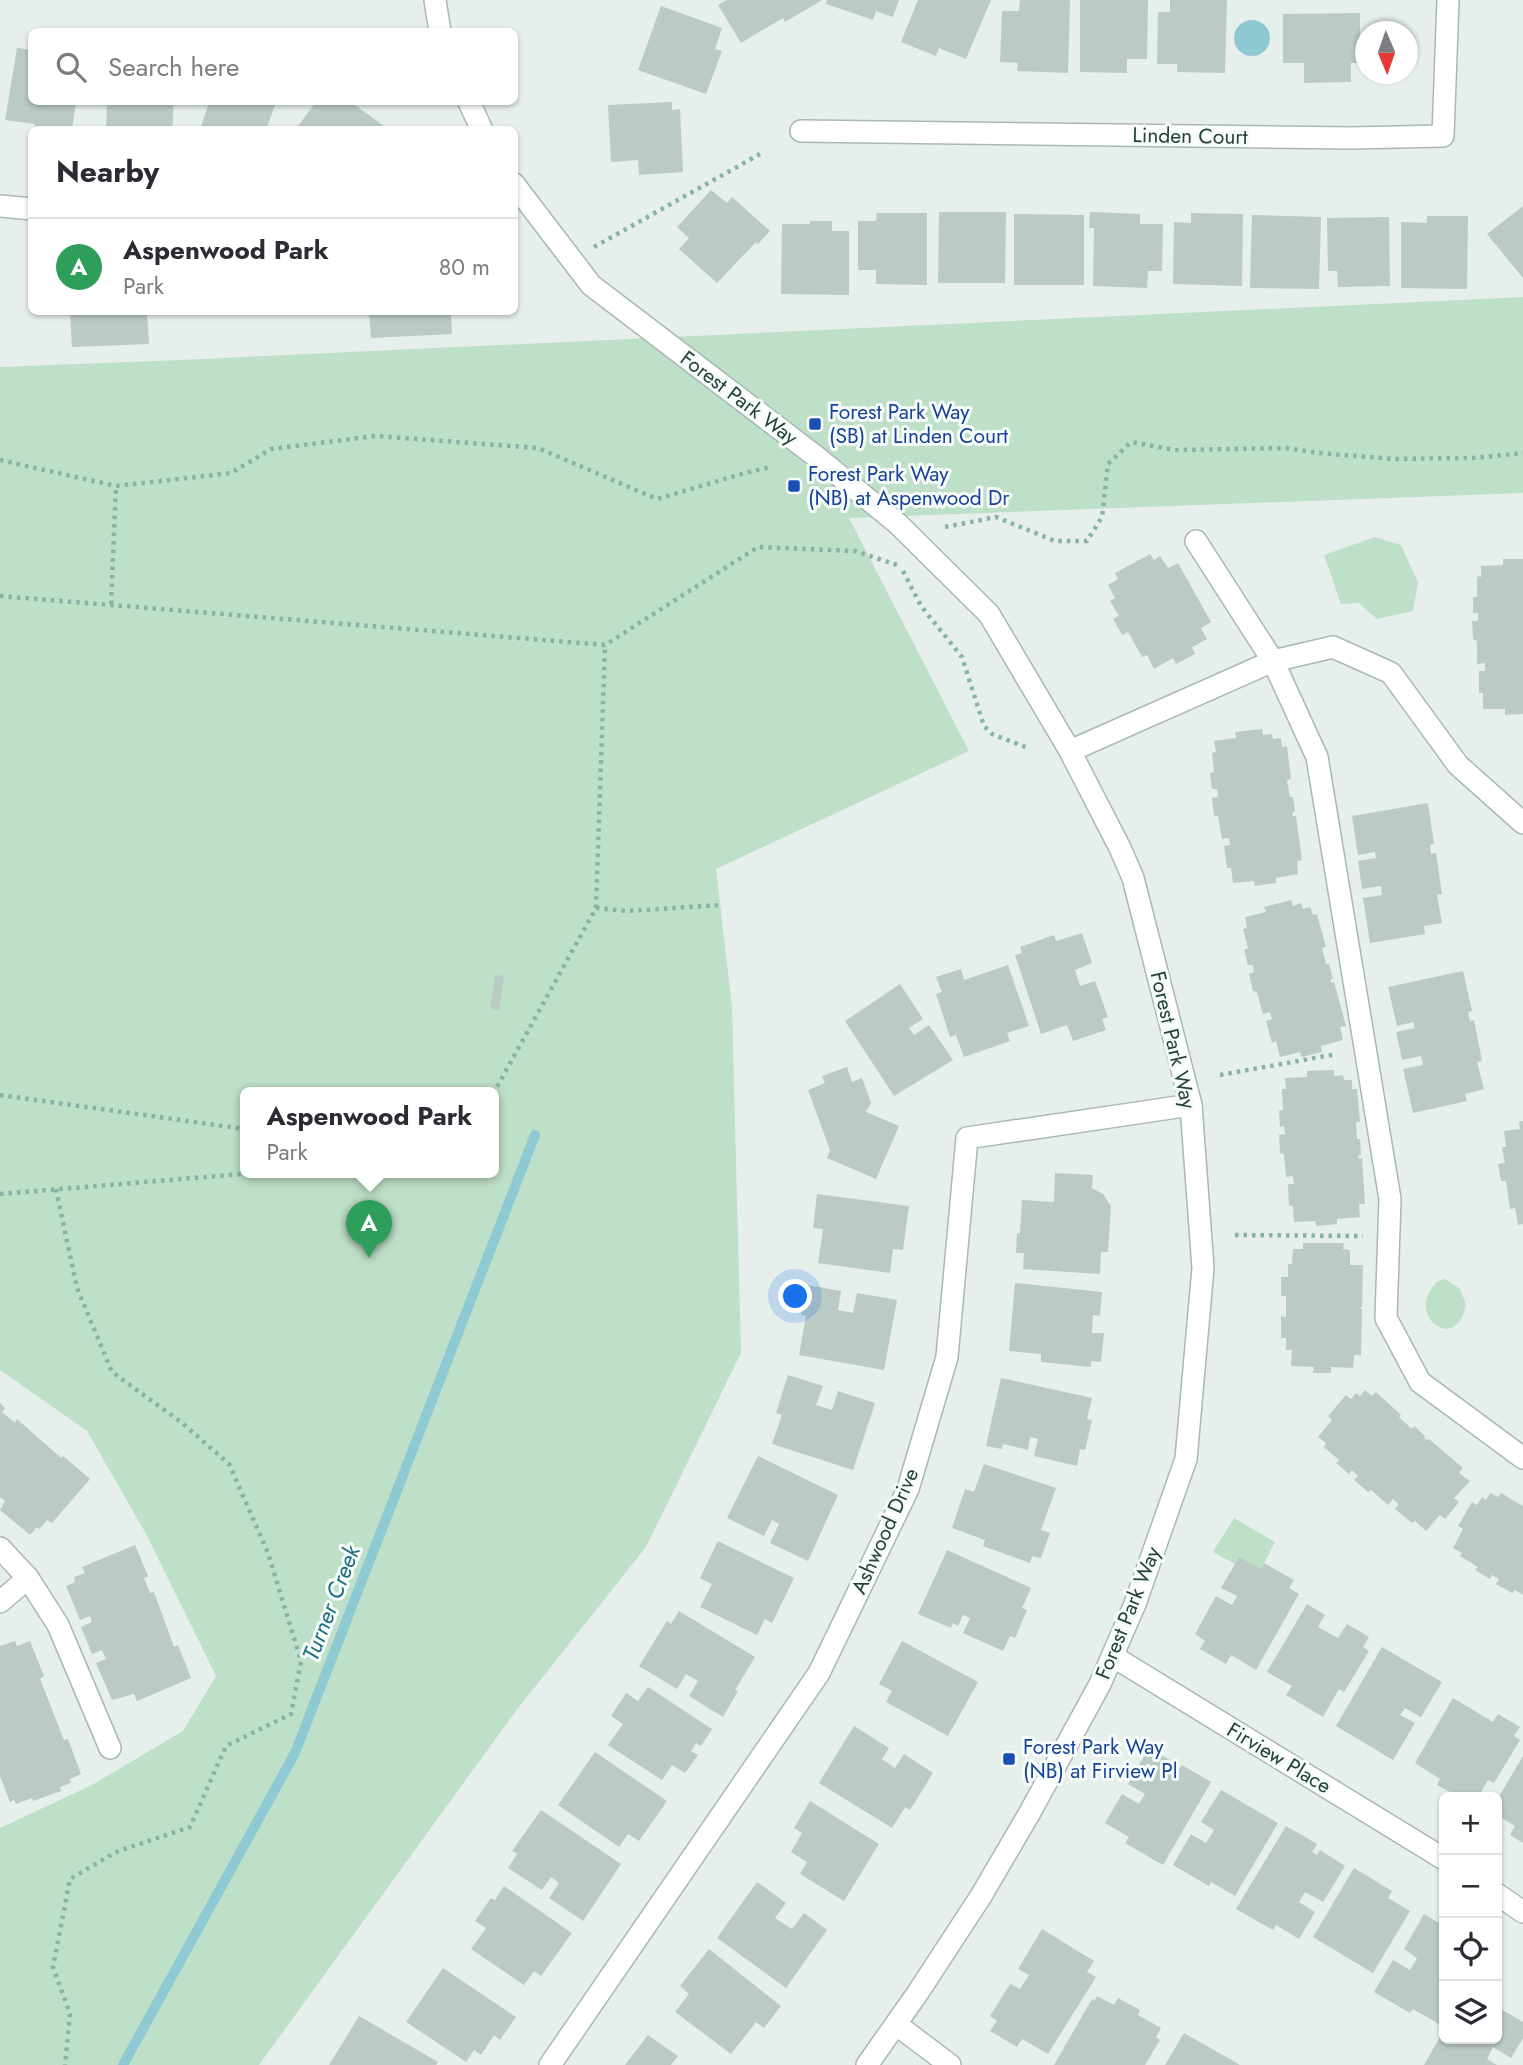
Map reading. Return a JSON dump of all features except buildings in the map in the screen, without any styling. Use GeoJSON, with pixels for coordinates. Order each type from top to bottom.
{"type":"FeatureCollection","features":[{"type":"Feature","properties":{"kind":"street"},"geometry":{"type":"LineString","coordinates":[[435,0],[439,28]]}},
{"type":"Feature","properties":{"kind":"street","name":"Linden Court"},"geometry":{"type":"LineString","coordinates":[[801,131],[1323,138],[1443,136],[1448,0]]}},
{"type":"Feature","properties":{"kind":"street"},"geometry":{"type":"LineString","coordinates":[[470,105],[480,126]]}},
{"type":"Feature","properties":{"kind":"street","name":"Forest Park Way"},"geometry":{"type":"LineString","coordinates":[[518,189],[591,285],[818,458],[898,524],[989,614],[1070,751],[1133,878],[1191,1105],[1203,1268],[1186,1459],[1114,1657],[1073,1736],[974,1907],[897,2025],[867,2065]]}},
{"type":"Feature","properties":{"kind":"street"},"geometry":{"type":"LineString","coordinates":[[0,206],[28,209]]}},
{"type":"Feature","properties":{"kind":"street"},"geometry":{"type":"LineString","coordinates":[[1196,541],[1273,661],[1317,757],[1390,1199],[1386,1318],[1420,1382],[1523,1458]]}},
{"type":"Feature","properties":{"kind":"street"},"geometry":{"type":"LineString","coordinates":[[1070,751],[1273,661],[1334,647],[1391,673],[1458,765],[1523,823]]}},
{"type":"Feature","properties":{"kind":"street","name":"Ashwood Drive"},"geometry":{"type":"LineString","coordinates":[[550,2065],[819,1673],[908,1489],[947,1357],[967,1138],[1191,1105]]}},
{"type":"Feature","properties":{"kind":"street"},"geometry":{"type":"LineString","coordinates":[[0,1548],[28,1578],[61,1631],[110,1748]]}},
{"type":"Feature","properties":{"kind":"street"},"geometry":{"type":"LineString","coordinates":[[0,1602],[28,1578]]}},
{"type":"Feature","properties":{"kind":"street","name":"Firview Place"},"geometry":{"type":"LineString","coordinates":[[1114,1657],[1439,1856]]}},
{"type":"Feature","properties":{"kind":"street"},"geometry":{"type":"LineString","coordinates":[[1502,1897],[1523,1912]]}},
{"type":"Feature","properties":{"kind":"street"},"geometry":{"type":"LineString","coordinates":[[897,2025],[950,2065]]}},
{"type":"Feature","properties":{"kind":"path"},"geometry":{"type":"LineString","coordinates":[[572,260],[760,154]]}},
{"type":"Feature","properties":{"kind":"path"},"geometry":{"type":"LineString","coordinates":[[0,460],[116,486],[231,474],[271,449],[375,436],[538,448],[657,499],[771,467]]}},
{"type":"Feature","properties":{"kind":"path"},"geometry":{"type":"LineString","coordinates":[[945,527],[996,517],[1055,541],[1087,541],[1102,517],[1108,464],[1131,442],[1175,450],[1286,448],[1394,458],[1473,458],[1523,453]]}},
{"type":"Feature","properties":{"kind":"path"},"geometry":{"type":"LineString","coordinates":[[111,604],[116,486]]}},
{"type":"Feature","properties":{"kind":"path"},"geometry":{"type":"LineString","coordinates":[[0,596],[605,645],[758,547],[855,551],[900,566],[921,606],[962,657],[985,726],[992,734],[1028,748]]}},
{"type":"Feature","properties":{"kind":"path"},"geometry":{"type":"LineString","coordinates":[[497,1087],[596,908],[605,645]]}},
{"type":"Feature","properties":{"kind":"path"},"geometry":{"type":"LineString","coordinates":[[596,908],[626,911],[720,905]]}},
{"type":"Feature","properties":{"kind":"path"},"geometry":{"type":"LineString","coordinates":[[1220,1075],[1365,1049]]}},
{"type":"Feature","properties":{"kind":"path"},"geometry":{"type":"LineString","coordinates":[[0,1094],[240,1128]]}},
{"type":"Feature","properties":{"kind":"path"},"geometry":{"type":"LineString","coordinates":[[0,1194],[240,1174]]}},
{"type":"Feature","properties":{"kind":"path"},"geometry":{"type":"LineString","coordinates":[[55,1189],[77,1288],[112,1372],[181,1422],[229,1464],[268,1553],[302,1661],[291,1714],[226,1746],[190,1827],[116,1852],[70,1879],[53,1967],[70,2014],[65,2065]]}},
{"type":"Feature","properties":{"kind":"path"},"geometry":{"type":"LineString","coordinates":[[1235,1235],[1389,1236]]}},
{"type":"Feature","properties":{"kind":"green space"},"geometry":{"type":"Polygon","coordinates":[[[1523,297],[1523,493],[849,518],[969,751],[716,869],[732,1007],[741,1353],[646,1547],[515,1712],[259,2065],[0,2065],[0,1828],[92,1785],[183,1731],[216,1676],[145,1532],[87,1431],[0,1370],[0,367],[1523,297]]]}},
{"type":"Feature","properties":{"kind":"green space"},"geometry":{"type":"Polygon","coordinates":[[[1375,537],[1401,545],[1418,582],[1413,611],[1377,619],[1359,603],[1341,604],[1324,555],[1375,537]]]}},
{"type":"Feature","properties":{"kind":"green space"},"geometry":{"type":"Polygon","coordinates":[[[1445,1279],[1459,1288],[1466,1304],[1461,1319],[1454,1327],[1445,1329],[1430,1319],[1426,1310],[1426,1299],[1437,1282],[1445,1279]]]}},
{"type":"Feature","properties":{"kind":"green space"},"geometry":{"type":"Polygon","coordinates":[[[1234,1518],[1275,1542],[1261,1569],[1235,1564],[1213,1552],[1234,1518]]]}},
{"type":"Feature","properties":{"kind":"water"},"geometry":{"type":"Polygon","coordinates":[[[1252,20],[1265,25],[1270,38],[1265,51],[1252,56],[1239,51],[1234,38],[1239,25],[1252,20]]]}},
{"type":"Feature","properties":{"kind":"waterway","name":"Turner Creek"},"geometry":{"type":"LineString","coordinates":[[123,2065],[295,1753],[535,1135]]}},
{"type":"Feature","properties":{"kind":"place","name":"Forest Park Way (SB) at Linden Court"},"geometry":{"type":"Point","coordinates":[815,424]}},
{"type":"Feature","properties":{"kind":"place","name":"Forest Park Way (NB) at Aspenwood Dr"},"geometry":{"type":"Point","coordinates":[794,486]}},
{"type":"Feature","properties":{"kind":"place","name":"Aspenwood Park"},"geometry":{"type":"Point","coordinates":[369,1258]}},
{"type":"Feature","properties":{"kind":"place","name":"Forest Park Way (NB) at Firview Pl"},"geometry":{"type":"Point","coordinates":[1009,1759]}}]}
